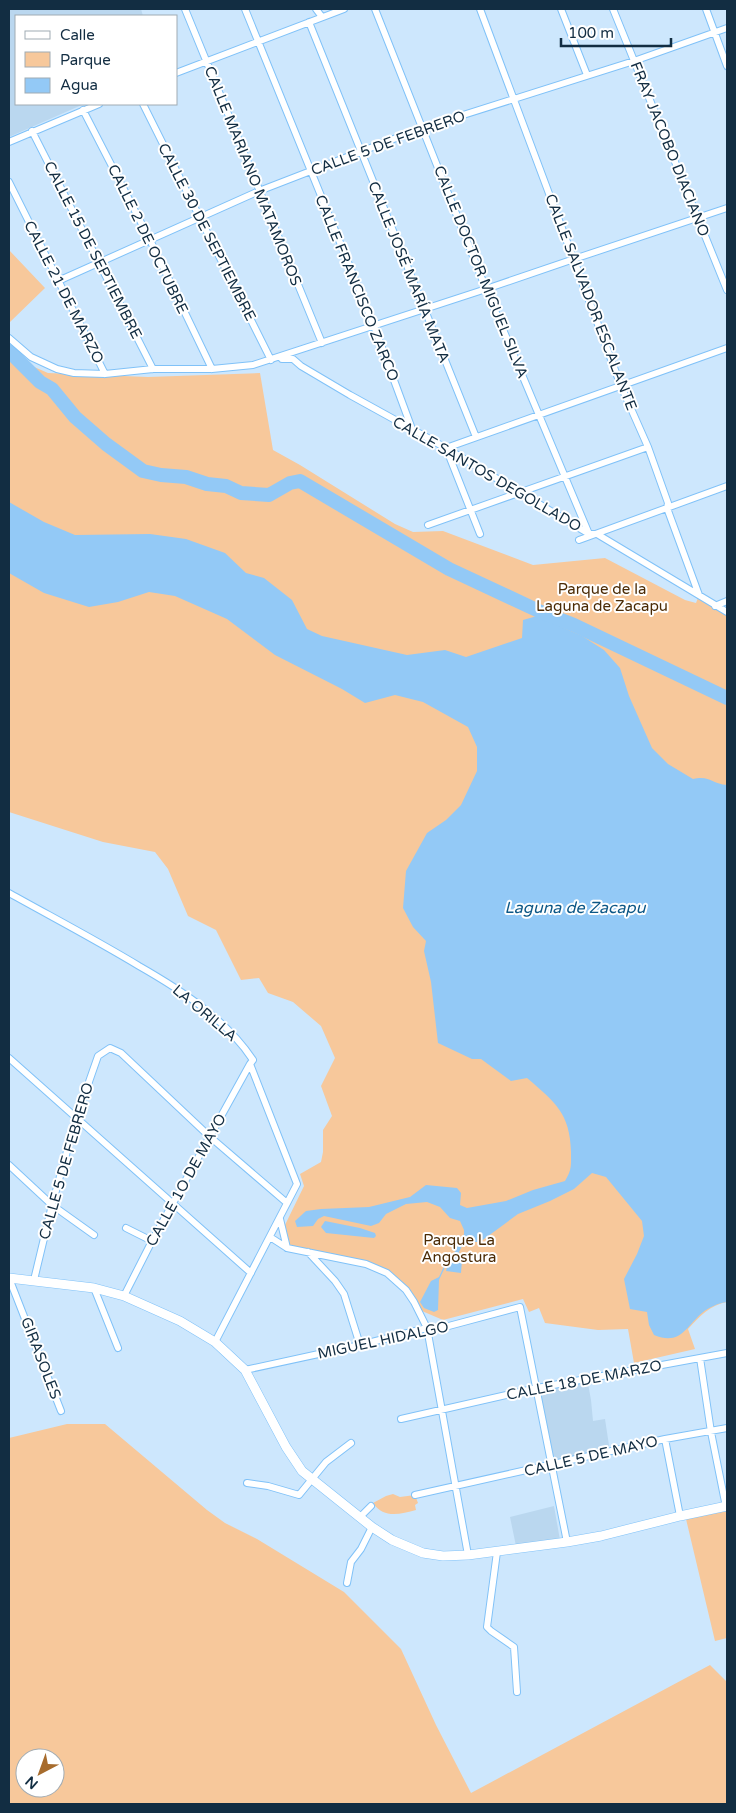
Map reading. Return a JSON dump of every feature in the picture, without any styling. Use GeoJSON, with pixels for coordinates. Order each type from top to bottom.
{"type":"FeatureCollection","features":[{"type":"Feature","properties":{"kind":"main road"},"geometry":{"type":"LineString","coordinates":[[9,1278],[94,1288],[124,1296],[180,1321],[215,1342],[245,1370],[286,1447],[302,1471],[372,1528],[392,1540],[423,1553],[443,1556],[468,1555],[567,1542],[727,1507]]}},
{"type":"Feature","properties":{"kind":"street","name":"CALLE MARIANO MATAMOROS"},"geometry":{"type":"LineString","coordinates":[[185,9],[322,343]]}},
{"type":"Feature","properties":{"kind":"street","name":"CALLE FRANCISCO ZARCO"},"geometry":{"type":"LineString","coordinates":[[245,9],[374,326],[412,429]]}},
{"type":"Feature","properties":{"kind":"street"},"geometry":{"type":"LineString","coordinates":[[316,9],[322,17]]}},
{"type":"Feature","properties":{"kind":"street"},"geometry":{"type":"LineString","coordinates":[[178,72],[344,9]]}},
{"type":"Feature","properties":{"kind":"street","name":"CALLE DOCTOR MIGUEL SILVA"},"geometry":{"type":"LineString","coordinates":[[375,9],[486,289],[589,534]]}},
{"type":"Feature","properties":{"kind":"street","name":"CALLE SALVADOR ESCALANTE"},"geometry":{"type":"LineString","coordinates":[[480,9],[621,386],[648,447],[668,502],[667,508],[699,594]]}},
{"type":"Feature","properties":{"kind":"street"},"geometry":{"type":"LineString","coordinates":[[561,9],[587,75]]}},
{"type":"Feature","properties":{"kind":"street","name":"FRAY JACOBO DIACIANO"},"geometry":{"type":"LineString","coordinates":[[613,9],[727,290]]}},
{"type":"Feature","properties":{"kind":"street"},"geometry":{"type":"LineString","coordinates":[[706,9],[727,66]]}},
{"type":"Feature","properties":{"kind":"street","name":"CALLE JOSÉ MARÍA MATA"},"geometry":{"type":"LineString","coordinates":[[309,22],[476,438]]}},
{"type":"Feature","properties":{"kind":"street","name":"CALLE 5 DE FEBRERO"},"geometry":{"type":"LineString","coordinates":[[58,281],[259,191],[422,128],[634,61],[727,28]]}},
{"type":"Feature","properties":{"kind":"street"},"geometry":{"type":"LineString","coordinates":[[9,142],[96,105]]}},
{"type":"Feature","properties":{"kind":"street","name":"CALLE 30 DE SEPTIEMBRE"},"geometry":{"type":"LineString","coordinates":[[143,105],[271,360]]}},
{"type":"Feature","properties":{"kind":"street","name":"CALLE 2 DE OCTUBRE"},"geometry":{"type":"LineString","coordinates":[[83,110],[150,240],[212,369]]}},
{"type":"Feature","properties":{"kind":"street","name":"CALLE 15 DE SEPTIEMBRE"},"geometry":{"type":"LineString","coordinates":[[32,132],[153,369]]}},
{"type":"Feature","properties":{"kind":"street","name":"CALLE 21 DE MARZO"},"geometry":{"type":"LineString","coordinates":[[9,182],[105,374]]}},
{"type":"Feature","properties":{"kind":"street"},"geometry":{"type":"LineString","coordinates":[[9,338],[31,357],[57,370],[74,373],[105,374],[153,369],[212,369],[253,365],[727,208]]}},
{"type":"Feature","properties":{"kind":"street"},"geometry":{"type":"LineString","coordinates":[[480,534],[446,448],[727,348]]}},
{"type":"Feature","properties":{"kind":"street"},"geometry":{"type":"LineString","coordinates":[[271,360],[293,358],[299,351]]}},
{"type":"Feature","properties":{"kind":"street","name":"CALLE SANTOS DEGOLLADO"},"geometry":{"type":"LineString","coordinates":[[293,358],[301,366],[350,396],[446,448],[589,534],[597,534],[727,612]]}},
{"type":"Feature","properties":{"kind":"street"},"geometry":{"type":"LineString","coordinates":[[428,525],[648,447]]}},
{"type":"Feature","properties":{"kind":"street"},"geometry":{"type":"LineString","coordinates":[[579,540],[727,486]]}},
{"type":"Feature","properties":{"kind":"street"},"geometry":{"type":"LineString","coordinates":[[715,606],[727,601]]}},
{"type":"Feature","properties":{"kind":"street","name":"LA ORILLA"},"geometry":{"type":"LineString","coordinates":[[9,893],[115,951],[190,997],[243,1045],[253,1060],[250,1064],[296,1184],[287,1204]]}},
{"type":"Feature","properties":{"kind":"street","name":"CALLE 5 DE FEBRERO"},"geometry":{"type":"LineString","coordinates":[[34,1280],[52,1205],[76,1119],[98,1056],[110,1048],[120,1053],[209,1136]]}},
{"type":"Feature","properties":{"kind":"street"},"geometry":{"type":"LineString","coordinates":[[9,1058],[251,1273]]}},
{"type":"Feature","properties":{"kind":"street","name":"CALLE 1O DE MAYO"},"geometry":{"type":"LineString","coordinates":[[124,1296],[209,1136],[250,1064]]}},
{"type":"Feature","properties":{"kind":"street"},"geometry":{"type":"LineString","coordinates":[[209,1136],[287,1204],[215,1342]]}},
{"type":"Feature","properties":{"kind":"street"},"geometry":{"type":"LineString","coordinates":[[9,1165],[52,1205],[94,1235]]}},
{"type":"Feature","properties":{"kind":"street"},"geometry":{"type":"LineString","coordinates":[[280,1219],[288,1248]]}},
{"type":"Feature","properties":{"kind":"street"},"geometry":{"type":"LineString","coordinates":[[126,1228],[152,1241]]}},
{"type":"Feature","properties":{"kind":"street"},"geometry":{"type":"LineString","coordinates":[[270,1237],[288,1248],[366,1264],[387,1273],[410,1296],[420,1311],[427,1328],[468,1555]]}},
{"type":"Feature","properties":{"kind":"street"},"geometry":{"type":"LineString","coordinates":[[306,1251],[335,1281],[344,1294],[360,1345]]}},
{"type":"Feature","properties":{"kind":"street","name":"GIRASOLES"},"geometry":{"type":"LineString","coordinates":[[9,1278],[61,1411]]}},
{"type":"Feature","properties":{"kind":"street"},"geometry":{"type":"LineString","coordinates":[[94,1288],[118,1348]]}},
{"type":"Feature","properties":{"kind":"street","name":"MIGUEL HIDALGO"},"geometry":{"type":"LineString","coordinates":[[245,1370],[427,1328],[445,1327],[520,1307],[537,1388]]}},
{"type":"Feature","properties":{"kind":"street","name":"CALLE 18 DE MARZO"},"geometry":{"type":"LineString","coordinates":[[401,1419],[441,1408],[537,1388],[727,1354]]}},
{"type":"Feature","properties":{"kind":"street"},"geometry":{"type":"LineString","coordinates":[[700,1358],[711,1432],[727,1507]]}},
{"type":"Feature","properties":{"kind":"street"},"geometry":{"type":"LineString","coordinates":[[537,1388],[567,1542]]}},
{"type":"Feature","properties":{"kind":"street","name":"CALLE 5 DE MAYO"},"geometry":{"type":"LineString","coordinates":[[415,1495],[664,1439],[727,1428]]}},
{"type":"Feature","properties":{"kind":"street"},"geometry":{"type":"LineString","coordinates":[[664,1439],[680,1516]]}},
{"type":"Feature","properties":{"kind":"street"},"geometry":{"type":"LineString","coordinates":[[247,1483],[268,1486],[299,1495],[326,1462],[351,1443]]}},
{"type":"Feature","properties":{"kind":"street"},"geometry":{"type":"LineString","coordinates":[[360,1517],[371,1506]]}},
{"type":"Feature","properties":{"kind":"street"},"geometry":{"type":"LineString","coordinates":[[347,1583],[351,1562],[361,1549],[372,1528]]}},
{"type":"Feature","properties":{"kind":"street"},"geometry":{"type":"LineString","coordinates":[[497,1552],[487,1627],[514,1646],[517,1692]]}},
{"type":"Feature","properties":{"kind":"shaded area"},"geometry":{"type":"Polygon","coordinates":[[[9,9],[141,9],[143,15],[15,15],[15,105],[82,105],[9,137],[9,9]]]}},
{"type":"Feature","properties":{"kind":"shaded area"},"geometry":{"type":"Polygon","coordinates":[[[587,1378],[593,1421],[605,1419],[610,1452],[551,1465],[537,1388],[587,1378]]]}},
{"type":"Feature","properties":{"kind":"shaded area"},"geometry":{"type":"Polygon","coordinates":[[[554,1506],[560,1540],[516,1546],[510,1517],[554,1506]]]}},
{"type":"Feature","properties":{"kind":"green space"},"geometry":{"type":"Polygon","coordinates":[[[9,250],[45,288],[9,323],[9,250]]]}},
{"type":"Feature","properties":{"kind":"green space"},"geometry":{"type":"Polygon","coordinates":[[[9,356],[48,373],[148,377],[260,373],[273,450],[395,524],[413,532],[443,531],[533,565],[605,558],[685,600],[696,603],[699,595],[727,612],[727,1302],[710,1308],[688,1329],[695,1349],[634,1363],[628,1329],[598,1330],[545,1323],[539,1308],[529,1312],[523,1299],[443,1320],[422,1311],[387,1272],[290,1248],[285,1225],[304,1186],[300,1174],[321,1162],[323,1130],[332,1116],[321,1086],[335,1058],[321,1026],[293,1002],[268,993],[259,978],[241,980],[216,930],[188,916],[168,869],[155,852],[103,842],[9,812],[9,356]]]}},
{"type":"Feature","properties":{"kind":"green space"},"geometry":{"type":"Polygon","coordinates":[[[67,1424],[105,1424],[225,1523],[257,1539],[344,1592],[401,1649],[436,1725],[471,1793],[710,1665],[727,1682],[727,1804],[9,1804],[9,1438],[67,1424]]]}},
{"type":"Feature","properties":{"kind":"green space"},"geometry":{"type":"Polygon","coordinates":[[[393,1494],[400,1497],[415,1495],[418,1503],[415,1505],[416,1510],[393,1514],[382,1511],[373,1503],[393,1494]]]}},
{"type":"Feature","properties":{"kind":"green space"},"geometry":{"type":"Polygon","coordinates":[[[727,1511],[727,1638],[715,1641],[686,1519],[727,1511]]]}},
{"type":"Feature","properties":{"kind":"water","name":"Laguna de Zacapu"},"geometry":{"type":"Polygon","coordinates":[[[9,502],[44,522],[75,535],[150,534],[186,539],[225,553],[246,573],[264,578],[292,600],[307,629],[322,636],[407,655],[445,650],[466,657],[522,638],[523,620],[537,616],[582,636],[604,650],[620,668],[629,696],[652,748],[668,764],[693,779],[703,778],[727,785],[727,1302],[705,1311],[676,1337],[663,1338],[654,1335],[649,1325],[647,1312],[630,1309],[624,1279],[644,1236],[642,1221],[606,1177],[592,1173],[574,1189],[518,1214],[480,1242],[464,1242],[459,1252],[462,1260],[461,1273],[446,1271],[448,1263],[446,1265],[439,1280],[438,1310],[434,1312],[424,1308],[420,1302],[431,1281],[439,1277],[445,1264],[452,1257],[464,1234],[460,1221],[450,1218],[440,1207],[427,1202],[406,1204],[386,1214],[379,1223],[371,1226],[324,1216],[318,1219],[313,1226],[297,1227],[295,1221],[306,1211],[369,1207],[410,1197],[426,1185],[457,1188],[461,1193],[460,1205],[467,1208],[506,1201],[533,1190],[565,1181],[569,1173],[571,1152],[568,1127],[559,1109],[546,1094],[527,1078],[511,1081],[481,1059],[472,1059],[438,1043],[431,982],[424,951],[426,941],[413,927],[403,908],[406,871],[427,833],[446,820],[461,805],[477,771],[477,747],[468,727],[423,702],[395,695],[365,703],[342,689],[275,655],[227,619],[175,596],[149,592],[118,602],[89,607],[44,593],[9,573],[9,502]]]}},
{"type":"Feature","properties":{"kind":"water"},"geometry":{"type":"Polygon","coordinates":[[[325,1221],[360,1228],[375,1233],[376,1236],[374,1238],[326,1233],[321,1227],[325,1221]]]}},
{"type":"Feature","properties":{"kind":"waterway"},"geometry":{"type":"LineString","coordinates":[[9,351],[40,382],[52,389],[75,417],[106,444],[143,471],[186,477],[207,484],[226,486],[241,493],[269,495],[290,483],[300,481],[449,569],[541,612],[574,625],[727,698]]}},
{"type":"Feature","properties":{"kind":"park label","name":"Parque de la Laguna de Zacapu"},"geometry":{"type":"Point","coordinates":[602,598]}},
{"type":"Feature","properties":{"kind":"park label","name":"Parque La Angostura"},"geometry":{"type":"Point","coordinates":[459,1248]}}]}
